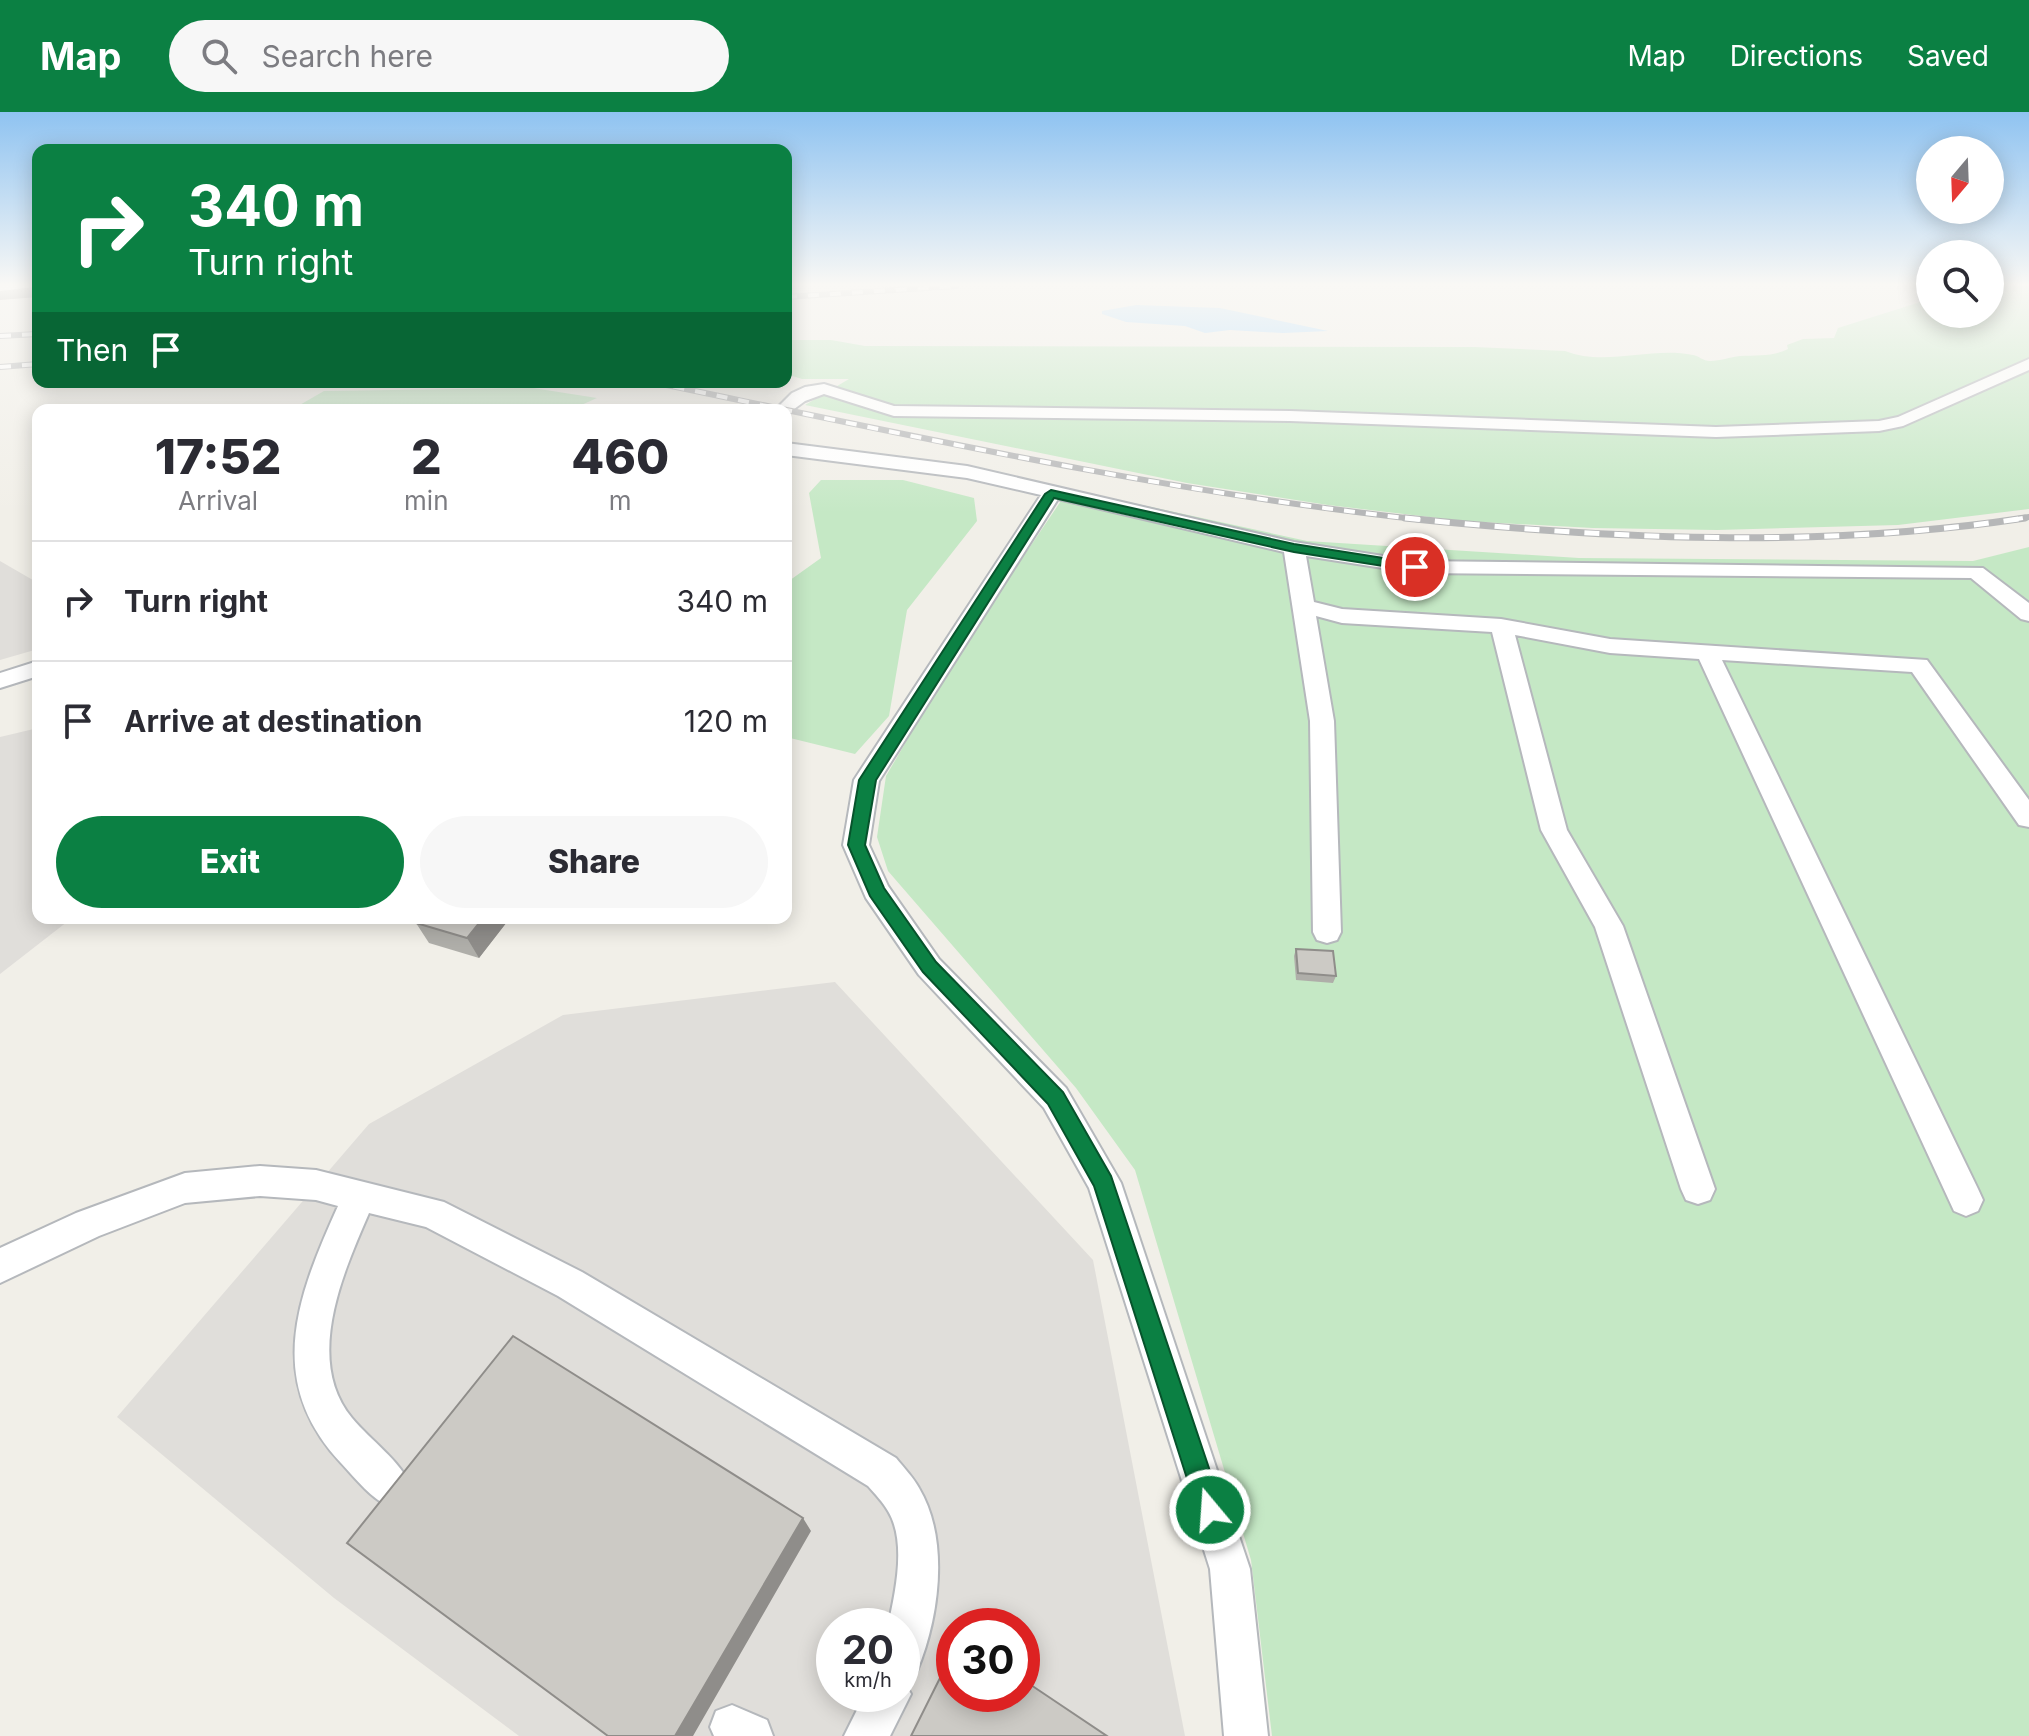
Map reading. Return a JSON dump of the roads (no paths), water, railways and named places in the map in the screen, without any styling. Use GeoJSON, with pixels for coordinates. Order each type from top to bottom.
{"type":"FeatureCollection","features":[{"type":"Feature","properties":{"kind":"street"},"geometry":{"type":"LineString","coordinates":[[791,404],[806,391],[829,387],[863,403],[894,411],[1290,416],[1716,432],[1864,426],[1903,421],[2029,364]]}},
{"type":"Feature","properties":{"kind":"street"},"geometry":{"type":"LineString","coordinates":[[792,450],[967,472],[1051,494],[1294,548],[1415,567],[1976,572],[2029,614]]}},
{"type":"Feature","properties":{"kind":"street"},"geometry":{"type":"LineString","coordinates":[[1051,494],[867,780],[856,845],[876,891],[929,967],[1055,1098],[1104,1183],[1230,1569],[1246,1736]]}},
{"type":"Feature","properties":{"kind":"street"},"geometry":{"type":"LineString","coordinates":[[1294,548],[1322,721],[1327,932]]}},
{"type":"Feature","properties":{"kind":"street"},"geometry":{"type":"LineString","coordinates":[[1303,606],[1342,616],[1501,626],[1610,646],[1919,665],[2028,818]]}},
{"type":"Feature","properties":{"kind":"street"},"geometry":{"type":"LineString","coordinates":[[1501,626],[1554,830],[1609,926],[1698,1189]]}},
{"type":"Feature","properties":{"kind":"street"},"geometry":{"type":"LineString","coordinates":[[1707,652],[1966,1200]]}},
{"type":"Feature","properties":{"kind":"street"},"geometry":{"type":"LineString","coordinates":[[0,681],[32,670]]}},
{"type":"Feature","properties":{"kind":"street"},"geometry":{"type":"LineString","coordinates":[[0,1266],[88,1224],[185,1188],[260,1181],[316,1185],[432,1213],[570,1284],[882,1472],[908,1505],[917,1544],[913,1608]]}},
{"type":"Feature","properties":{"kind":"street"},"geometry":{"type":"LineString","coordinates":[[360,1195],[329,1263],[317,1303],[312,1346],[315,1385],[332,1423],[392,1488]]}},
{"type":"Feature","properties":{"kind":"street"},"geometry":{"type":"LineString","coordinates":[[866,1736],[879,1712]]}},
{"type":"Feature","properties":{"kind":"railway"},"geometry":{"type":"LineString","coordinates":[[0,367],[32,364]]}},
{"type":"Feature","properties":{"kind":"railway"},"geometry":{"type":"LineString","coordinates":[[681,388],[758,404]]}},
{"type":"Feature","properties":{"kind":"railway"},"geometry":{"type":"LineString","coordinates":[[792,411],[1133,478],[1416,519]]}},
{"type":"Feature","properties":{"kind":"railway"},"geometry":{"type":"LineString","coordinates":[[2019,519],[2029,517]]}},
{"type":"Feature","properties":{"kind":"railway"},"geometry":{"type":"LineString","coordinates":[[1405,518],[1416,519]]}},
{"type":"Feature","properties":{"kind":"railway"},"geometry":{"type":"LineString","coordinates":[[2019,519],[2025,518]]}},
{"type":"Feature","properties":{"kind":"railway"},"geometry":{"type":"LineString","coordinates":[[1416,519],[1560,531],[1715,538],[1871,534],[2019,519]]}},
{"type":"Feature","properties":{"kind":"railway"},"geometry":{"type":"LineString","coordinates":[[1416,519],[1424,520]]}},
{"type":"Feature","properties":{"kind":"railway"},"geometry":{"type":"LineString","coordinates":[[2012,520],[2019,519]]}}]}
